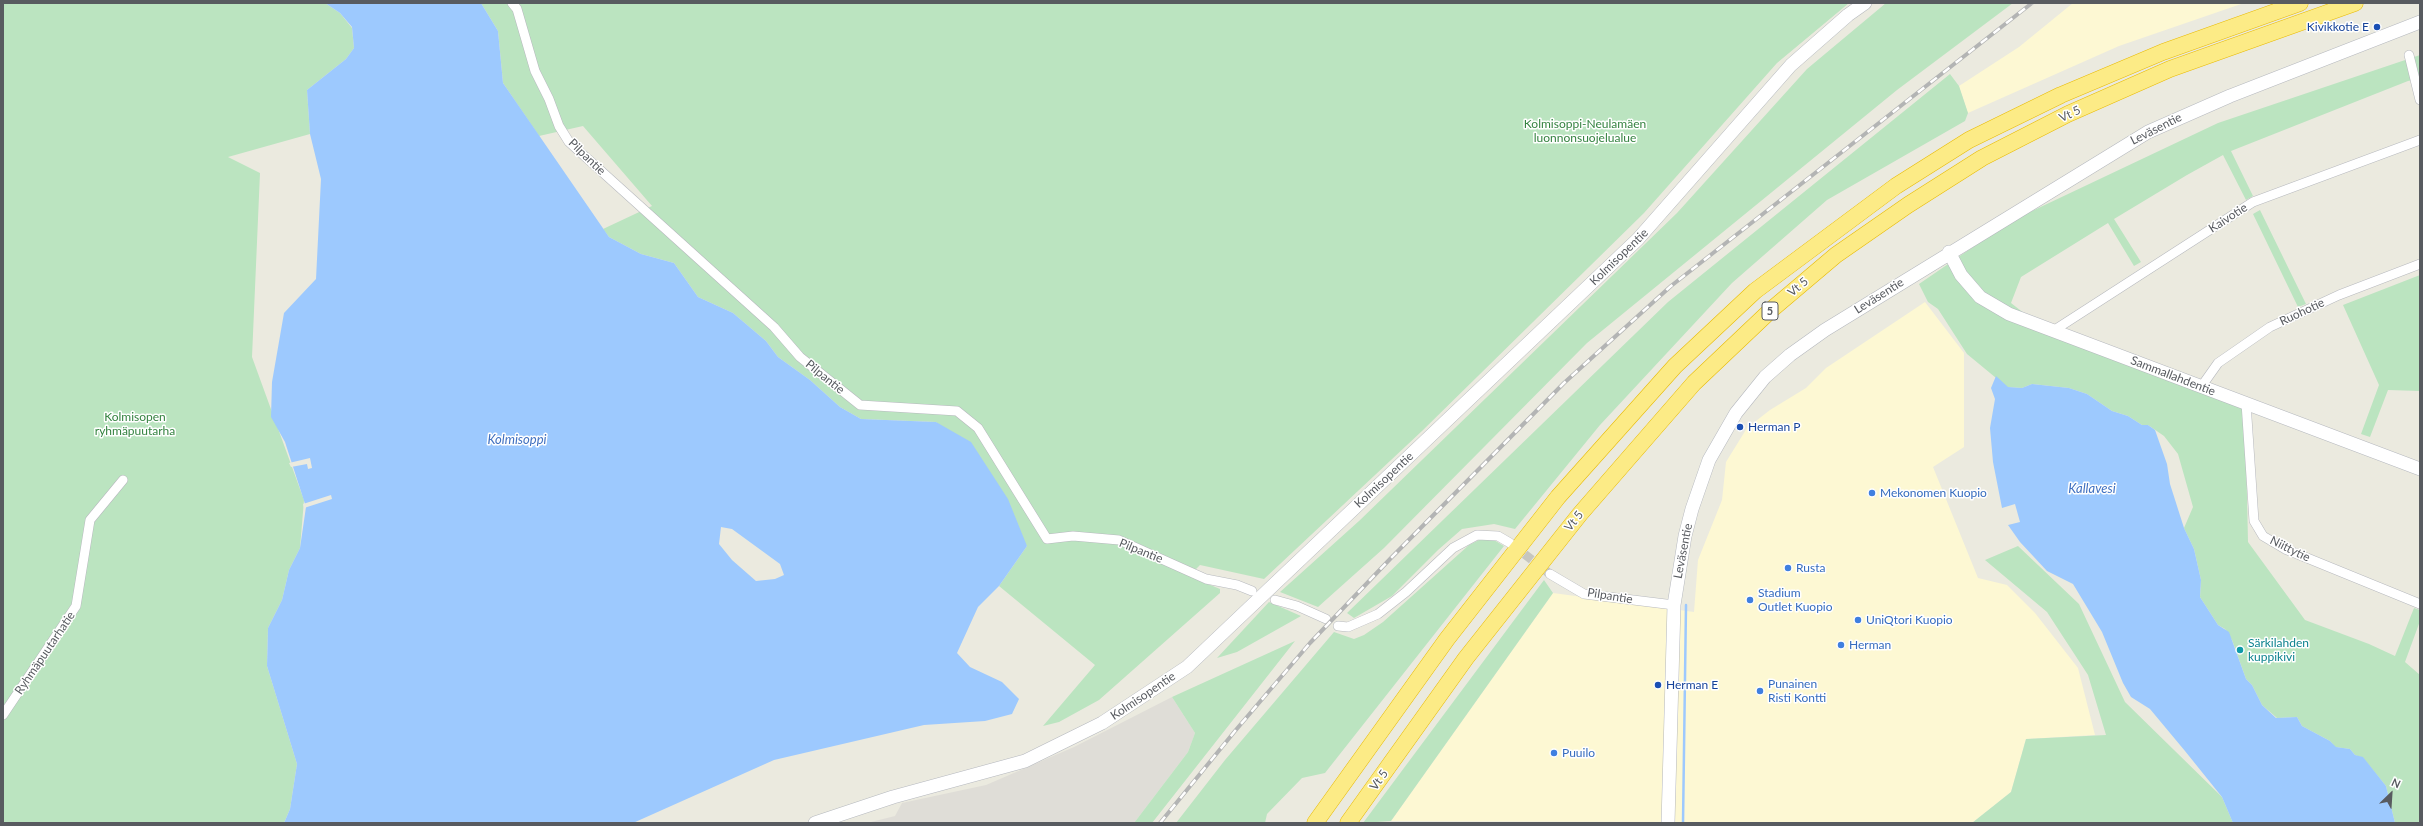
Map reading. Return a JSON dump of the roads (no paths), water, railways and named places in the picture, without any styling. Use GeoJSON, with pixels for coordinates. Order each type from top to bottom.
{"type":"FeatureCollection","features":[{"type":"Feature","properties":{"kind":"highway","name":"Vt 5"},"geometry":{"type":"LineString","coordinates":[[1315,823],[1447,639],[1558,497],[1675,366],[1755,291],[1896,186],[1969,140],[2061,95],[2163,52],[2300,3]]}},
{"type":"Feature","properties":{"kind":"highway","name":"Vt 5"},"geometry":{"type":"LineString","coordinates":[[1348,823],[1466,658],[1580,514],[1694,383],[1771,310],[1836,255],[1908,205],[1982,158],[2068,114],[2170,69],[2355,3]]}},
{"type":"Feature","properties":{"kind":"main road","name":"Kolmisopentie"},"geometry":{"type":"LineString","coordinates":[[815,823],[892,797],[1026,761],[1102,723],[1187,666],[1638,239],[1791,65],[1848,15],[1865,3]]}},
{"type":"Feature","properties":{"kind":"main road","name":"Leväsentie"},"geometry":{"type":"LineString","coordinates":[[1668,823],[1674,605],[1685,536],[1699,485],[1723,434],[1750,394],[1765,377],[1790,355],[1825,330],[1949,252],[2148,132],[2223,98],[2420,22]]}},
{"type":"Feature","properties":{"kind":"main road","name":"Sammallahdentie"},"geometry":{"type":"LineString","coordinates":[[1949,252],[1961,275],[1980,297],[2009,314],[2420,469]]}},
{"type":"Feature","properties":{"kind":"street","name":"Pilpantie"},"geometry":{"type":"LineString","coordinates":[[512,3],[517,9],[535,71],[549,99],[559,126],[569,142],[774,327],[806,362],[860,405],[957,411],[978,428],[1047,539],[1073,536],[1118,540],[1206,579],[1237,585],[1252,591]]}},
{"type":"Feature","properties":{"kind":"street"},"geometry":{"type":"LineString","coordinates":[[2409,55],[2420,100]]}},
{"type":"Feature","properties":{"kind":"street","name":"Kaivotie"},"geometry":{"type":"LineString","coordinates":[[2053,331],[2254,202],[2420,140]]}},
{"type":"Feature","properties":{"kind":"street","name":"Ruohotie"},"geometry":{"type":"LineString","coordinates":[[2202,386],[2218,363],[2270,327],[2339,294],[2420,264]]}},
{"type":"Feature","properties":{"kind":"street","name":"Niittytie"},"geometry":{"type":"LineString","coordinates":[[2246,403],[2254,521],[2264,536],[2286,549],[2420,604]]}},
{"type":"Feature","properties":{"kind":"street","name":"Ryhmäpuutarhatie"},"geometry":{"type":"LineString","coordinates":[[3,715],[76,606],[90,520],[123,480]]}},
{"type":"Feature","properties":{"kind":"street"},"geometry":{"type":"LineString","coordinates":[[1338,626],[1348,626],[1378,614],[1406,592],[1453,548],[1476,535],[1498,536],[1510,543]]}},
{"type":"Feature","properties":{"kind":"street","name":"Pilpantie"},"geometry":{"type":"LineString","coordinates":[[1550,574],[1584,594],[1674,605]]}},
{"type":"Feature","properties":{"kind":"street"},"geometry":{"type":"LineString","coordinates":[[1275,600],[1297,606],[1326,619]]}},
{"type":"Feature","properties":{"kind":"water","name":"Kolmisoppi"},"geometry":{"type":"Polygon","coordinates":[[[325,3],[481,3],[498,31],[503,83],[609,237],[641,254],[674,263],[698,297],[733,313],[766,341],[778,357],[810,380],[840,407],[861,419],[936,422],[971,442],[1008,499],[1027,546],[999,586],[978,607],[957,653],[970,667],[1002,682],[1019,699],[1012,714],[985,721],[924,725],[774,760],[633,823],[284,823],[290,809],[297,764],[267,666],[268,628],[282,600],[289,570],[300,548],[306,507],[285,442],[271,417],[272,382],[284,313],[316,279],[321,179],[310,134],[307,90],[346,59],[354,48],[352,27],[340,13],[325,3]],[[721,527],[719,544],[732,560],[756,581],[775,579],[784,575],[780,564],[732,529],[721,527]]]}},
{"type":"Feature","properties":{"kind":"water","name":"Kallavesi"},"geometry":{"type":"Polygon","coordinates":[[[1996,376],[2008,387],[2022,388],[2032,384],[2069,388],[2087,394],[2112,411],[2128,416],[2142,425],[2148,425],[2155,430],[2167,464],[2170,484],[2184,528],[2194,549],[2201,580],[2200,597],[2218,625],[2229,632],[2246,679],[2252,685],[2262,705],[2276,718],[2297,717],[2302,726],[2330,741],[2336,747],[2350,749],[2355,755],[2363,757],[2386,786],[2395,823],[2233,823],[2222,797],[2185,751],[2150,709],[2131,697],[2123,683],[2102,632],[2073,584],[2047,571],[2020,542],[2008,525],[2020,522],[2015,504],[2002,508],[1993,462],[1990,428],[1995,399],[1991,388],[1996,376]]]}},
{"type":"Feature","properties":{"kind":"waterway"},"geometry":{"type":"LineString","coordinates":[[1683,823],[1686,605]]}},
{"type":"Feature","properties":{"kind":"tunnel"},"geometry":{"type":"LineString","coordinates":[[1514,546],[1550,574]]}},
{"type":"Feature","properties":{"kind":"railway"},"geometry":{"type":"LineString","coordinates":[[1160,823],[1235,731],[1310,643],[1391,558],[1564,383],[1671,286],[2032,3]]}},
{"type":"Feature","properties":{"kind":"place","name":"Kivikkotie E"},"geometry":{"type":"Point","coordinates":[2377,27]}},
{"type":"Feature","properties":{"kind":"place","name":"Herman P"},"geometry":{"type":"Point","coordinates":[1740,427]}},
{"type":"Feature","properties":{"kind":"place","name":"Mekonomen Kuopio"},"geometry":{"type":"Point","coordinates":[1872,493]}},
{"type":"Feature","properties":{"kind":"place","name":"Rusta"},"geometry":{"type":"Point","coordinates":[1788,568]}},
{"type":"Feature","properties":{"kind":"place","name":"Stadium Outlet Kuopio"},"geometry":{"type":"Point","coordinates":[1750,600]}},
{"type":"Feature","properties":{"kind":"place","name":"UniQtori Kuopio"},"geometry":{"type":"Point","coordinates":[1858,620]}},
{"type":"Feature","properties":{"kind":"place","name":"Herman"},"geometry":{"type":"Point","coordinates":[1841,645]}},
{"type":"Feature","properties":{"kind":"place","name":"Särkilahden kuppikivi"},"geometry":{"type":"Point","coordinates":[2240,650]}},
{"type":"Feature","properties":{"kind":"place","name":"Herman E"},"geometry":{"type":"Point","coordinates":[1658,685]}},
{"type":"Feature","properties":{"kind":"place","name":"Punainen Risti Kontti"},"geometry":{"type":"Point","coordinates":[1760,691]}},
{"type":"Feature","properties":{"kind":"place","name":"Puuilo"},"geometry":{"type":"Point","coordinates":[1554,753]}},
{"type":"Feature","properties":{"kind":"park label","name":"Kolmisoppi-Neulamäen luonnonsuojelualue"},"geometry":{"type":"Point","coordinates":[1585,131]}},
{"type":"Feature","properties":{"kind":"park label","name":"Kolmisopen ryhmäpuutarha"},"geometry":{"type":"Point","coordinates":[135,424]}}]}
